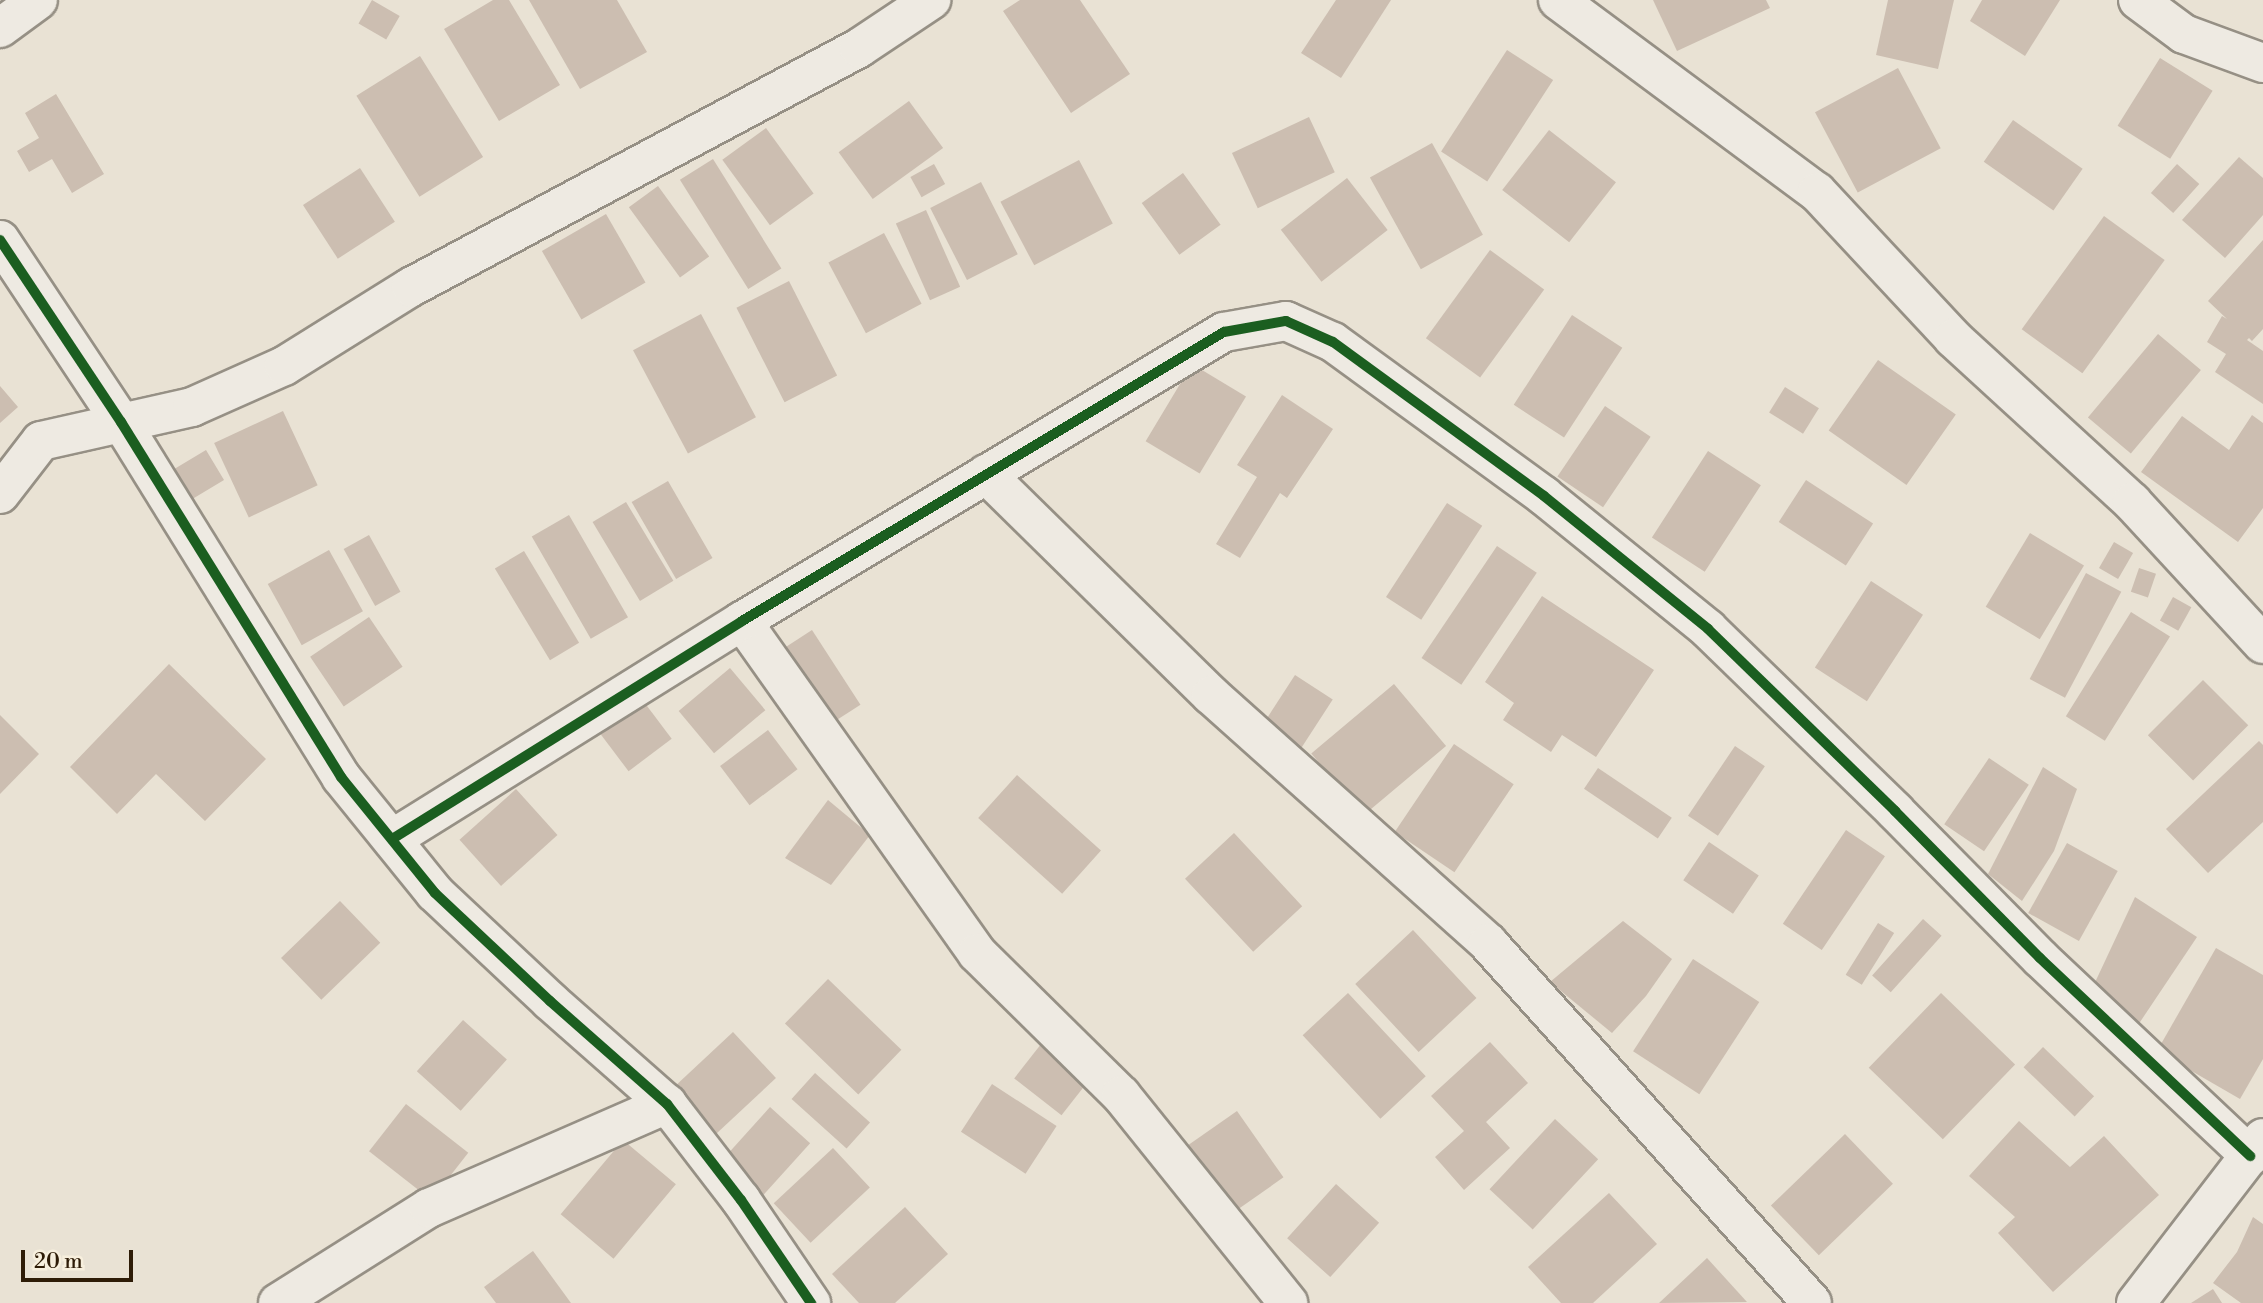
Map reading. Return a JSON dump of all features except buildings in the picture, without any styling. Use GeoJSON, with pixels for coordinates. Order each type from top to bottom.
{"type":"FeatureCollection","features":[{"type":"Feature","properties":{"kind":"street"},"geometry":{"type":"LineString","coordinates":[[0,28],[38,0]]}},
{"type":"Feature","properties":{"kind":"street"},"geometry":{"type":"LineString","coordinates":[[0,494],[41,441],[192,407],[284,366],[411,287],[859,48],[931,0]]}},
{"type":"Feature","properties":{"kind":"street"},"geometry":{"type":"LineString","coordinates":[[1558,0],[1817,192],[1953,338],[2132,502],[2263,645]]}},
{"type":"Feature","properties":{"kind":"street"},"geometry":{"type":"LineString","coordinates":[[2138,0],[2184,34],[2263,63]]}},
{"type":"Feature","properties":{"kind":"street"},"geometry":{"type":"LineString","coordinates":[[2184,34],[2263,33]]}},
{"type":"Feature","properties":{"kind":"street"},"geometry":{"type":"LineString","coordinates":[[0,240],[121,422],[341,776],[435,893],[550,1001],[667,1104],[741,1200],[811,1303]]}},
{"type":"Feature","properties":{"kind":"street"},"geometry":{"type":"LineString","coordinates":[[392,839],[742,621],[1224,332],[1286,321],[1333,342],[1544,496],[1708,629],[1895,811],[2040,958],[2257,1147],[2136,1303]]}},
{"type":"Feature","properties":{"kind":"street"},"geometry":{"type":"LineString","coordinates":[[986,474],[1211,695],[1488,943],[1812,1303]]}},
{"type":"Feature","properties":{"kind":"street"},"geometry":{"type":"LineString","coordinates":[[742,621],[977,953],[1121,1095],[1288,1303]]}},
{"type":"Feature","properties":{"kind":"street"},"geometry":{"type":"LineString","coordinates":[[278,1303],[429,1208],[667,1104]]}},
{"type":"Feature","properties":{"kind":"cycle path"},"geometry":{"type":"LineString","coordinates":[[0,240],[121,422],[341,777],[435,893],[550,1001],[667,1104],[741,1200],[811,1303]]}},
{"type":"Feature","properties":{"kind":"cycle path"},"geometry":{"type":"LineString","coordinates":[[392,839],[742,621],[1224,332],[1286,321],[1333,342],[1544,496],[1708,629],[1895,811],[2040,958],[2250,1156]]}}]}
